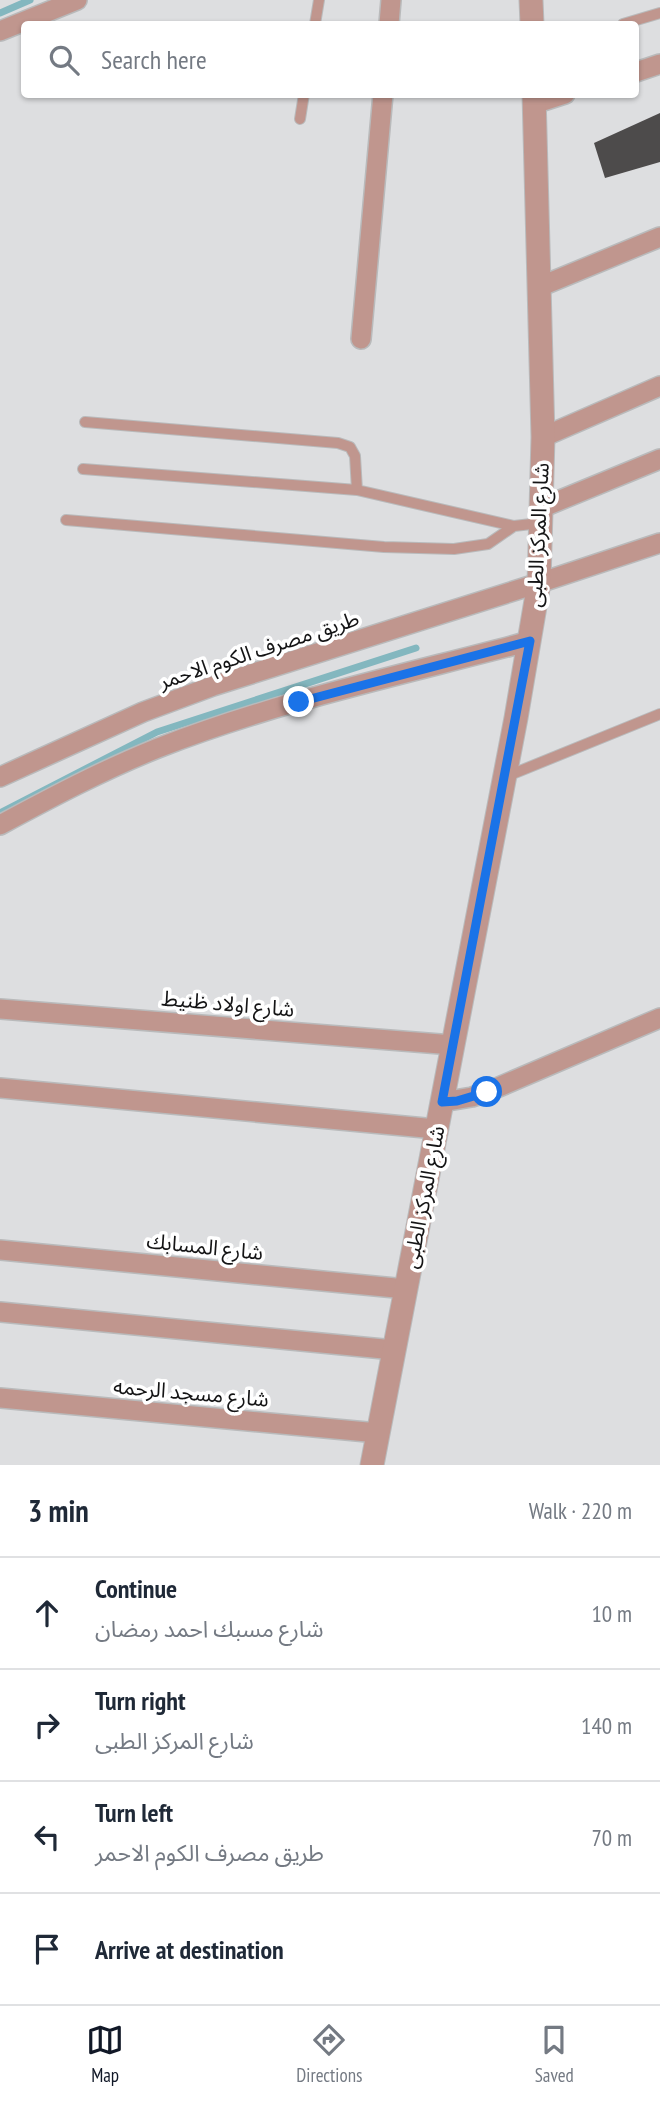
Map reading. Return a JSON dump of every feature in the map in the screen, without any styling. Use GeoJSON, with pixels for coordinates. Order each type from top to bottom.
{"type":"FeatureCollection","features":[{"type":"Feature","properties":{"kind":"street"},"geometry":{"type":"LineString","coordinates":[[26,21],[77,0]]}},
{"type":"Feature","properties":{"kind":"street"},"geometry":{"type":"LineString","coordinates":[[389,21],[391,0]]}},
{"type":"Feature","properties":{"kind":"street"},"geometry":{"type":"LineString","coordinates":[[531,0],[532,21]]}},
{"type":"Feature","properties":{"kind":"street"},"geometry":{"type":"LineString","coordinates":[[0,32],[21,23]]}},
{"type":"Feature","properties":{"kind":"street"},"geometry":{"type":"LineString","coordinates":[[639,71],[660,64]]}},
{"type":"Feature","properties":{"kind":"street"},"geometry":{"type":"LineString","coordinates":[[361,339],[383,98]]}},
{"type":"Feature","properties":{"kind":"street","name":"شارع المركز الطبى"},"geometry":{"type":"LineString","coordinates":[[372,1465],[505,777],[539,583],[543,437],[534,99]]}},
{"type":"Feature","properties":{"kind":"street"},"geometry":{"type":"LineString","coordinates":[[539,287],[660,237]]}},
{"type":"Feature","properties":{"kind":"street"},"geometry":{"type":"LineString","coordinates":[[543,437],[660,386]]}},
{"type":"Feature","properties":{"kind":"street"},"geometry":{"type":"LineString","coordinates":[[541,516],[660,459]]}},
{"type":"Feature","properties":{"kind":"street","name":"طريق مصرف الكوم الاحمر"},"geometry":{"type":"LineString","coordinates":[[0,776],[143,712],[213,687],[660,542]]}},
{"type":"Feature","properties":{"kind":"street"},"geometry":{"type":"LineString","coordinates":[[0,825],[90,777],[158,748],[228,723],[530,641]]}},
{"type":"Feature","properties":{"kind":"street","name":"شارع اولاد ظنيط"},"geometry":{"type":"LineString","coordinates":[[0,1009],[453,1045]]}},
{"type":"Feature","properties":{"kind":"street"},"geometry":{"type":"LineString","coordinates":[[442,1102],[457,1101],[487,1092],[660,1018]]}},
{"type":"Feature","properties":{"kind":"street"},"geometry":{"type":"LineString","coordinates":[[0,1087],[436,1129]]}},
{"type":"Feature","properties":{"kind":"street","name":"شارع المسابك"},"geometry":{"type":"LineString","coordinates":[[0,1250],[406,1289]]}},
{"type":"Feature","properties":{"kind":"street"},"geometry":{"type":"LineString","coordinates":[[0,1312],[394,1350]]}},
{"type":"Feature","properties":{"kind":"street","name":"شارع مسجد الرحمه"},"geometry":{"type":"LineString","coordinates":[[0,1398],[378,1433]]}},
{"type":"Feature","properties":{"kind":"lane"},"geometry":{"type":"LineString","coordinates":[[316,21],[319,0]]}},
{"type":"Feature","properties":{"kind":"lane"},"geometry":{"type":"LineString","coordinates":[[633,21],[660,13]]}},
{"type":"Feature","properties":{"kind":"lane"},"geometry":{"type":"LineString","coordinates":[[300,119],[303,98]]}},
{"type":"Feature","properties":{"kind":"lane"},"geometry":{"type":"LineString","coordinates":[[85,422],[338,443],[350,447],[355,456],[357,491]]}},
{"type":"Feature","properties":{"kind":"lane"},"geometry":{"type":"LineString","coordinates":[[83,469],[357,491],[514,526]]}},
{"type":"Feature","properties":{"kind":"lane"},"geometry":{"type":"LineString","coordinates":[[66,520],[384,547],[454,549],[488,544],[514,526],[541,516]]}},
{"type":"Feature","properties":{"kind":"lane"},"geometry":{"type":"LineString","coordinates":[[505,777],[660,714]]}},
{"type":"Feature","properties":{"kind":"building"},"geometry":{"type":"Polygon","coordinates":[[[660,113],[660,162],[605,178],[594,143],[660,113]]]}},
{"type":"Feature","properties":{"kind":"waterway"},"geometry":{"type":"LineString","coordinates":[[0,13],[30,0]]}},
{"type":"Feature","properties":{"kind":"waterway"},"geometry":{"type":"LineString","coordinates":[[0,813],[157,732],[416,648]]}},
{"type":"Feature","properties":{"kind":"route"},"geometry":{"type":"LineString","coordinates":[[299,702],[530,641],[442,1102],[457,1101],[487,1092]]}}]}
